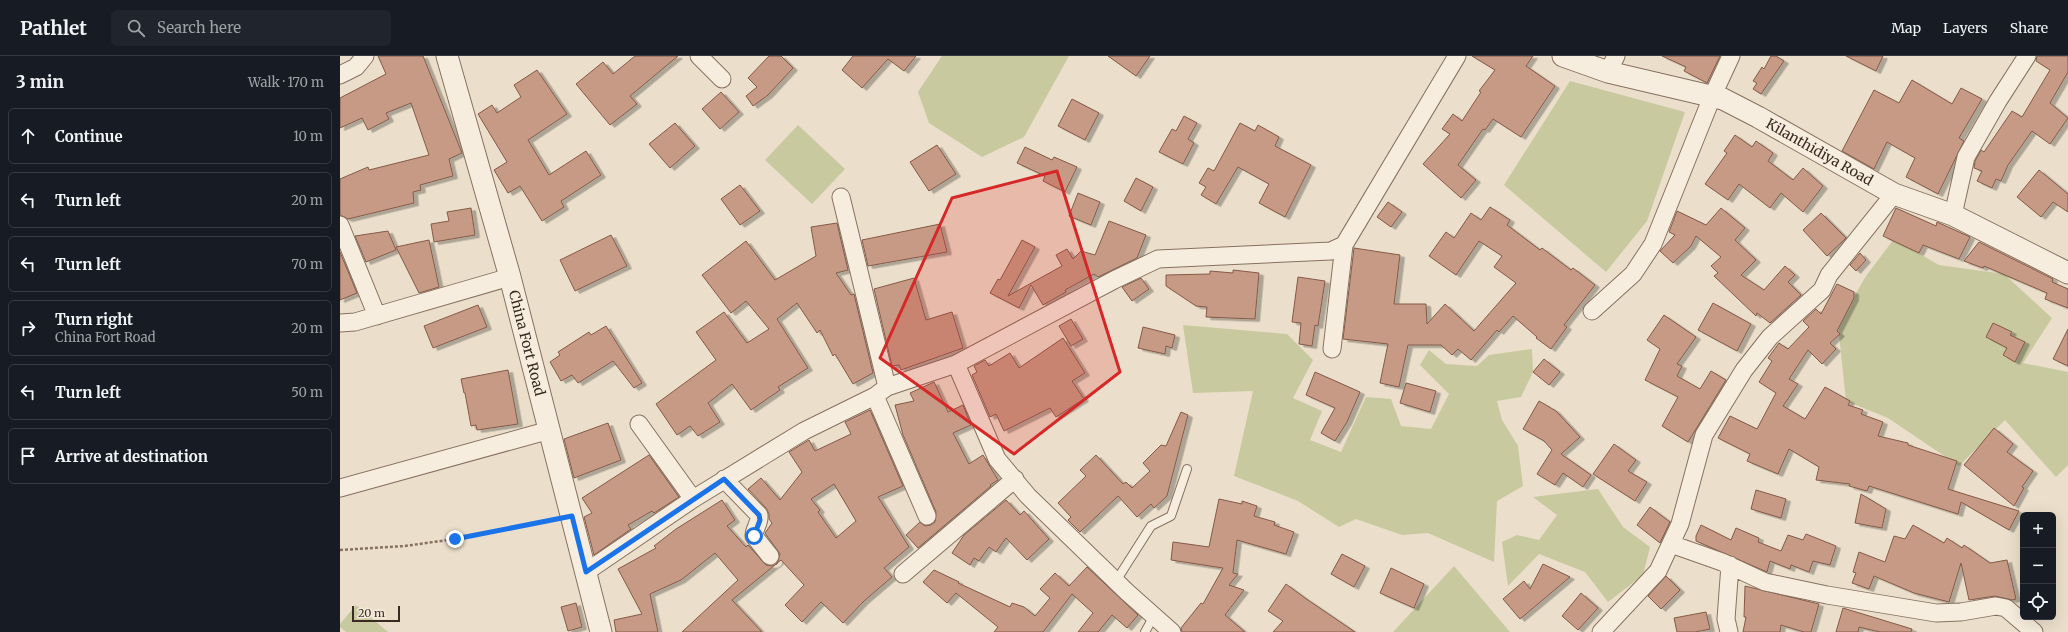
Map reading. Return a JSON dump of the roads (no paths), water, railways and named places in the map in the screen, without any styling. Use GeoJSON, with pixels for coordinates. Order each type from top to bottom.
{"type":"FeatureCollection","features":[{"type":"Feature","properties":{"kind":"street"},"geometry":{"type":"LineString","coordinates":[[340,75],[356,66],[365,56]]}},
{"type":"Feature","properties":{"kind":"street","name":"China Fort Road"},"geometry":{"type":"LineString","coordinates":[[447,56],[510,277],[601,632]]}},
{"type":"Feature","properties":{"kind":"street"},"geometry":{"type":"LineString","coordinates":[[698,56],[722,79]]}},
{"type":"Feature","properties":{"kind":"street"},"geometry":{"type":"LineString","coordinates":[[1332,349],[1344,245],[1457,56]]}},
{"type":"Feature","properties":{"kind":"street","name":"Kilanthidiya Road"},"geometry":{"type":"LineString","coordinates":[[1563,56],[1612,64],[1723,100],[1758,117],[1894,194],[1953,215],[2068,273]]}},
{"type":"Feature","properties":{"kind":"street"},"geometry":{"type":"LineString","coordinates":[[1592,311],[1633,274],[1653,244],[1712,97],[1731,56]]}},
{"type":"Feature","properties":{"kind":"street"},"geometry":{"type":"LineString","coordinates":[[1953,215],[1966,158],[1998,101],[2027,56]]}},
{"type":"Feature","properties":{"kind":"street"},"geometry":{"type":"LineString","coordinates":[[1601,632],[1658,571],[1680,524],[1704,435],[1744,370],[1770,337],[1822,290],[1829,275],[1894,194]]}},
{"type":"Feature","properties":{"kind":"street"},"geometry":{"type":"LineString","coordinates":[[841,197],[881,392],[927,516]]}},
{"type":"Feature","properties":{"kind":"street"},"geometry":{"type":"LineString","coordinates":[[340,225],[377,316]]}},
{"type":"Feature","properties":{"kind":"street"},"geometry":{"type":"LineString","coordinates":[[586,572],[693,499],[804,431],[881,392],[956,364],[1114,280],[1158,259],[1331,251],[1344,245]]}},
{"type":"Feature","properties":{"kind":"street"},"geometry":{"type":"LineString","coordinates":[[340,323],[355,322],[510,277]]}},
{"type":"Feature","properties":{"kind":"street"},"geometry":{"type":"LineString","coordinates":[[956,364],[997,459],[1028,496],[1116,581],[1172,632]]}},
{"type":"Feature","properties":{"kind":"street"},"geometry":{"type":"LineString","coordinates":[[639,424],[693,499]]}},
{"type":"Feature","properties":{"kind":"street"},"geometry":{"type":"LineString","coordinates":[[340,488],[550,430]]}},
{"type":"Feature","properties":{"kind":"street"},"geometry":{"type":"LineString","coordinates":[[724,479],[759,515],[760,520],[754,536],[770,556]]}},
{"type":"Feature","properties":{"kind":"street"},"geometry":{"type":"LineString","coordinates":[[903,574],[1015,479]]}},
{"type":"Feature","properties":{"kind":"street"},"geometry":{"type":"LineString","coordinates":[[1670,544],[1730,565],[1766,582],[1791,588],[1936,613],[1961,612],[1996,606],[2006,608],[2034,632]]}},
{"type":"Feature","properties":{"kind":"street"},"geometry":{"type":"LineString","coordinates":[[1729,632],[1726,619],[1730,565]]}},
{"type":"Feature","properties":{"kind":"lane"},"geometry":{"type":"LineString","coordinates":[[1116,581],[1151,526],[1171,516],[1187,469]]}},
{"type":"Feature","properties":{"kind":"lane"},"geometry":{"type":"LineString","coordinates":[[1145,632],[1154,616]]}}]}
